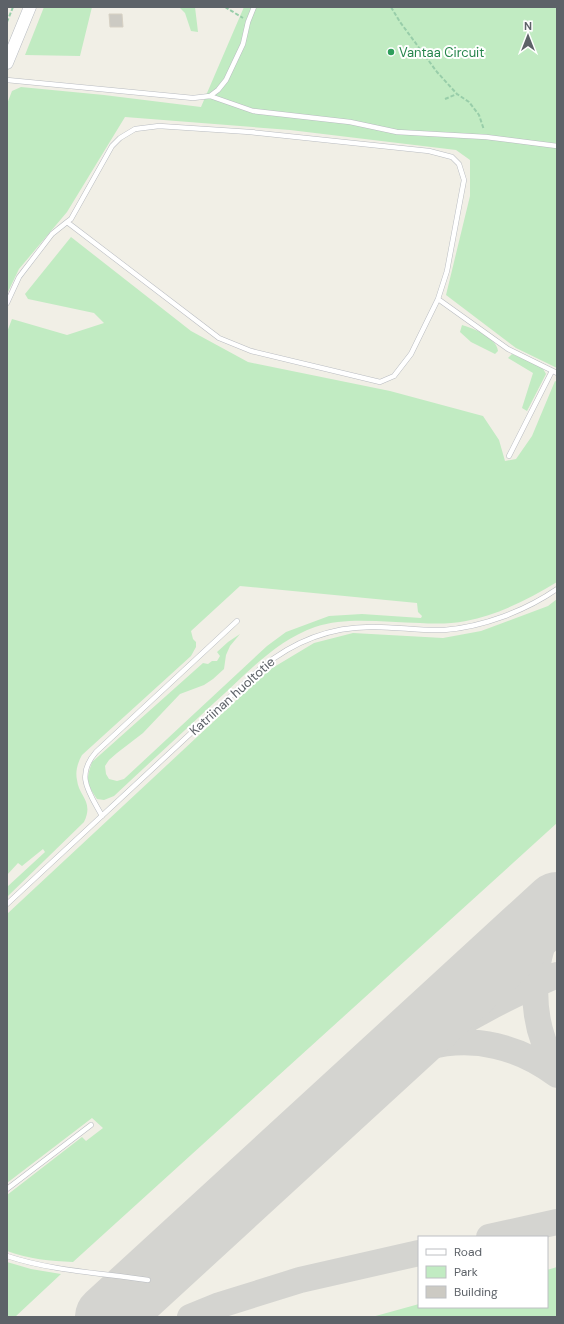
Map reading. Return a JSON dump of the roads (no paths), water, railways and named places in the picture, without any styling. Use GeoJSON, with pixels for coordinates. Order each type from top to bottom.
{"type":"FeatureCollection","features":[{"type":"Feature","properties":{"kind":"main road"},"geometry":{"type":"LineString","coordinates":[[7,63],[30,7]]}},
{"type":"Feature","properties":{"kind":"lane"},"geometry":{"type":"LineString","coordinates":[[210,96],[218,90],[234,65],[243,44],[248,22],[254,7]]}},
{"type":"Feature","properties":{"kind":"lane"},"geometry":{"type":"LineString","coordinates":[[7,80],[193,98],[210,96],[253,111],[350,122],[397,132],[486,137],[557,146]]}},
{"type":"Feature","properties":{"kind":"lane"},"geometry":{"type":"LineString","coordinates":[[7,303],[19,277],[52,234],[70,219],[112,146],[120,138],[135,129],[159,126],[250,132],[429,151],[452,158],[459,164],[464,180],[447,271],[438,299],[411,354],[394,376],[380,382],[251,351],[220,338],[67,222]]}},
{"type":"Feature","properties":{"kind":"lane"},"geometry":{"type":"LineString","coordinates":[[438,299],[508,349],[555,372],[509,456]]}},
{"type":"Feature","properties":{"kind":"lane","name":"Katriinan huoltotie"},"geometry":{"type":"LineString","coordinates":[[7,904],[275,656],[296,644],[321,634],[339,629],[357,627],[427,630],[464,628],[502,616],[533,603],[557,589]]}},
{"type":"Feature","properties":{"kind":"lane"},"geometry":{"type":"LineString","coordinates":[[102,816],[85,782],[85,769],[89,759],[237,621]]}},
{"type":"Feature","properties":{"kind":"lane"},"geometry":{"type":"LineString","coordinates":[[7,1189],[91,1125]]}},
{"type":"Feature","properties":{"kind":"lane"},"geometry":{"type":"LineString","coordinates":[[7,1256],[22,1261],[52,1267],[148,1280]]}},
{"type":"Feature","properties":{"kind":"place","name":"Vantaa Circuit"},"geometry":{"type":"Point","coordinates":[391,52]}}]}
